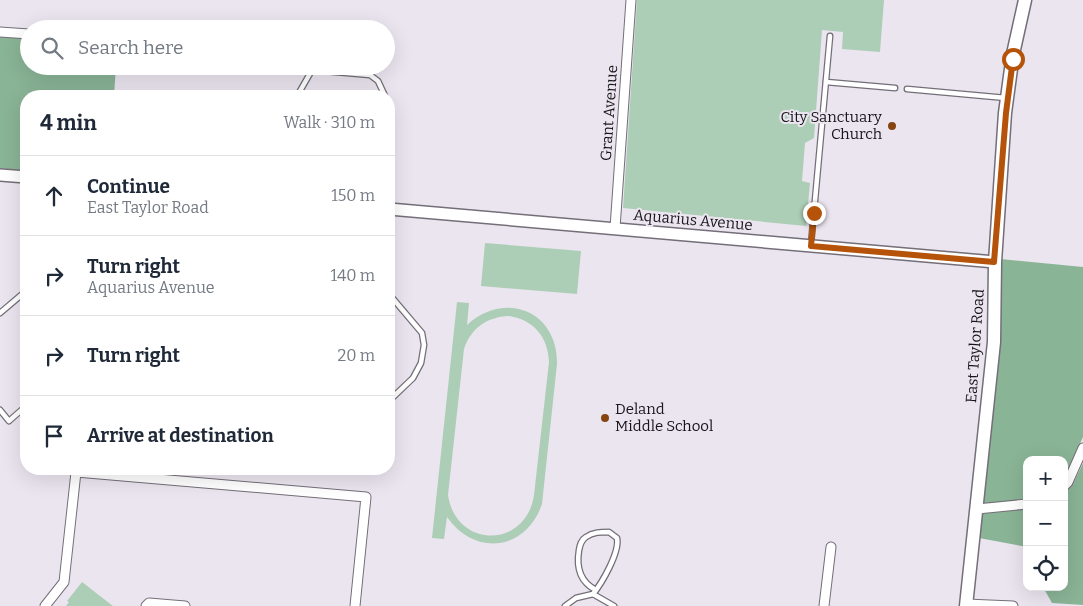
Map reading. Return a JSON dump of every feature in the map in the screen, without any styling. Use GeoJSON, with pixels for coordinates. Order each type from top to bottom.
{"type":"FeatureCollection","features":[{"type":"Feature","properties":{"kind":"main road","name":"East Taylor Road"},"geometry":{"type":"LineString","coordinates":[[966,605],[994,342],[994,262],[1007,98],[1015,45],[1025,0]]}},
{"type":"Feature","properties":{"kind":"street","name":"Grant Avenue"},"geometry":{"type":"LineString","coordinates":[[615,228],[630,0]]}},
{"type":"Feature","properties":{"kind":"street"},"geometry":{"type":"LineString","coordinates":[[0,32],[20,33]]}},
{"type":"Feature","properties":{"kind":"street"},"geometry":{"type":"LineString","coordinates":[[0,175],[20,177]]}},
{"type":"Feature","properties":{"kind":"street","name":"Aquarius Avenue"},"geometry":{"type":"LineString","coordinates":[[395,210],[994,262]]}},
{"type":"Feature","properties":{"kind":"street"},"geometry":{"type":"LineString","coordinates":[[1068,482],[1083,448]]}},
{"type":"Feature","properties":{"kind":"street"},"geometry":{"type":"LineString","coordinates":[[45,606],[64,582],[76,475]]}},
{"type":"Feature","properties":{"kind":"street"},"geometry":{"type":"LineString","coordinates":[[111,475],[366,497],[355,606]]}},
{"type":"Feature","properties":{"kind":"street"},"geometry":{"type":"LineString","coordinates":[[977,509],[1023,504]]}},
{"type":"Feature","properties":{"kind":"street"},"geometry":{"type":"LineString","coordinates":[[824,606],[831,547]]}},
{"type":"Feature","properties":{"kind":"street"},"geometry":{"type":"LineString","coordinates":[[146,606],[149,603],[185,606]]}},
{"type":"Feature","properties":{"kind":"street"},"geometry":{"type":"LineString","coordinates":[[966,605],[1014,606]]}},
{"type":"Feature","properties":{"kind":"lane"},"geometry":{"type":"LineString","coordinates":[[811,246],[830,36]]}},
{"type":"Feature","properties":{"kind":"lane"},"geometry":{"type":"LineString","coordinates":[[301,90],[309,75]]}},
{"type":"Feature","properties":{"kind":"lane"},"geometry":{"type":"LineString","coordinates":[[370,75],[378,81],[382,90]]}},
{"type":"Feature","properties":{"kind":"lane"},"geometry":{"type":"LineString","coordinates":[[826,82],[895,88]]}},
{"type":"Feature","properties":{"kind":"lane"},"geometry":{"type":"LineString","coordinates":[[907,89],[1007,98]]}},
{"type":"Feature","properties":{"kind":"lane"},"geometry":{"type":"LineString","coordinates":[[0,313],[20,297]]}},
{"type":"Feature","properties":{"kind":"lane"},"geometry":{"type":"LineString","coordinates":[[395,301],[422,333],[424,345],[421,363],[413,378],[395,394]]}},
{"type":"Feature","properties":{"kind":"lane"},"geometry":{"type":"LineString","coordinates":[[0,410],[9,421],[20,411]]}},
{"type":"Feature","properties":{"kind":"lane"},"geometry":{"type":"LineString","coordinates":[[565,606],[576,598],[595,592],[618,547],[617,538],[609,532],[590,534],[584,538],[580,545],[577,560],[578,570],[588,586],[595,592],[614,606]]}},
{"type":"Feature","properties":{"kind":"green space"},"geometry":{"type":"Polygon","coordinates":[[[637,0],[884,0],[880,52],[842,49],[843,32],[822,30],[814,138],[805,143],[802,181],[810,183],[806,226],[623,208],[637,0]]]}},
{"type":"Feature","properties":{"kind":"green space"},"geometry":{"type":"Polygon","coordinates":[[[0,37],[20,38],[20,75],[115,75],[114,90],[20,90],[20,170],[0,168],[0,37]]]}},
{"type":"Feature","properties":{"kind":"green space"},"geometry":{"type":"Polygon","coordinates":[[[485,243],[581,251],[577,294],[481,286],[485,243]]]}},
{"type":"Feature","properties":{"kind":"green space"},"geometry":{"type":"Polygon","coordinates":[[[1000,259],[1083,267],[1083,437],[1068,470],[1068,456],[1023,456],[1023,499],[983,504],[1000,342],[1000,259]]]}},
{"type":"Feature","properties":{"kind":"green space"},"geometry":{"type":"Polygon","coordinates":[[[457,302],[469,303],[467,325],[482,314],[497,309],[512,308],[527,312],[539,319],[549,331],[555,346],[557,364],[542,504],[534,520],[524,531],[512,539],[499,543],[485,543],[471,538],[458,530],[447,517],[444,539],[432,538],[457,302]],[[509,316],[487,321],[471,335],[464,349],[448,495],[454,513],[464,525],[477,533],[491,536],[505,533],[518,525],[528,513],[534,495],[549,362],[546,345],[538,331],[526,321],[509,316]]]}},
{"type":"Feature","properties":{"kind":"green space"},"geometry":{"type":"Polygon","coordinates":[[[1083,463],[1083,605],[1052,603],[1045,591],[1068,591],[1068,489],[1073,484],[1083,463]]]}},
{"type":"Feature","properties":{"kind":"green space"},"geometry":{"type":"Polygon","coordinates":[[[1023,509],[1023,546],[979,538],[982,513],[1023,509]]]}},
{"type":"Feature","properties":{"kind":"green space"},"geometry":{"type":"Polygon","coordinates":[[[82,582],[113,606],[66,606],[69,602],[67,601],[82,582]]]}},
{"type":"Feature","properties":{"kind":"place","name":"City Sanctuary Church"},"geometry":{"type":"Point","coordinates":[892,126]}},
{"type":"Feature","properties":{"kind":"place","name":"Deland Middle School"},"geometry":{"type":"Point","coordinates":[605,418]}},
{"type":"Feature","properties":{"kind":"route"},"geometry":{"type":"LineString","coordinates":[[814,213],[811,246],[994,262],[1006,113],[1013,59]]}}]}
